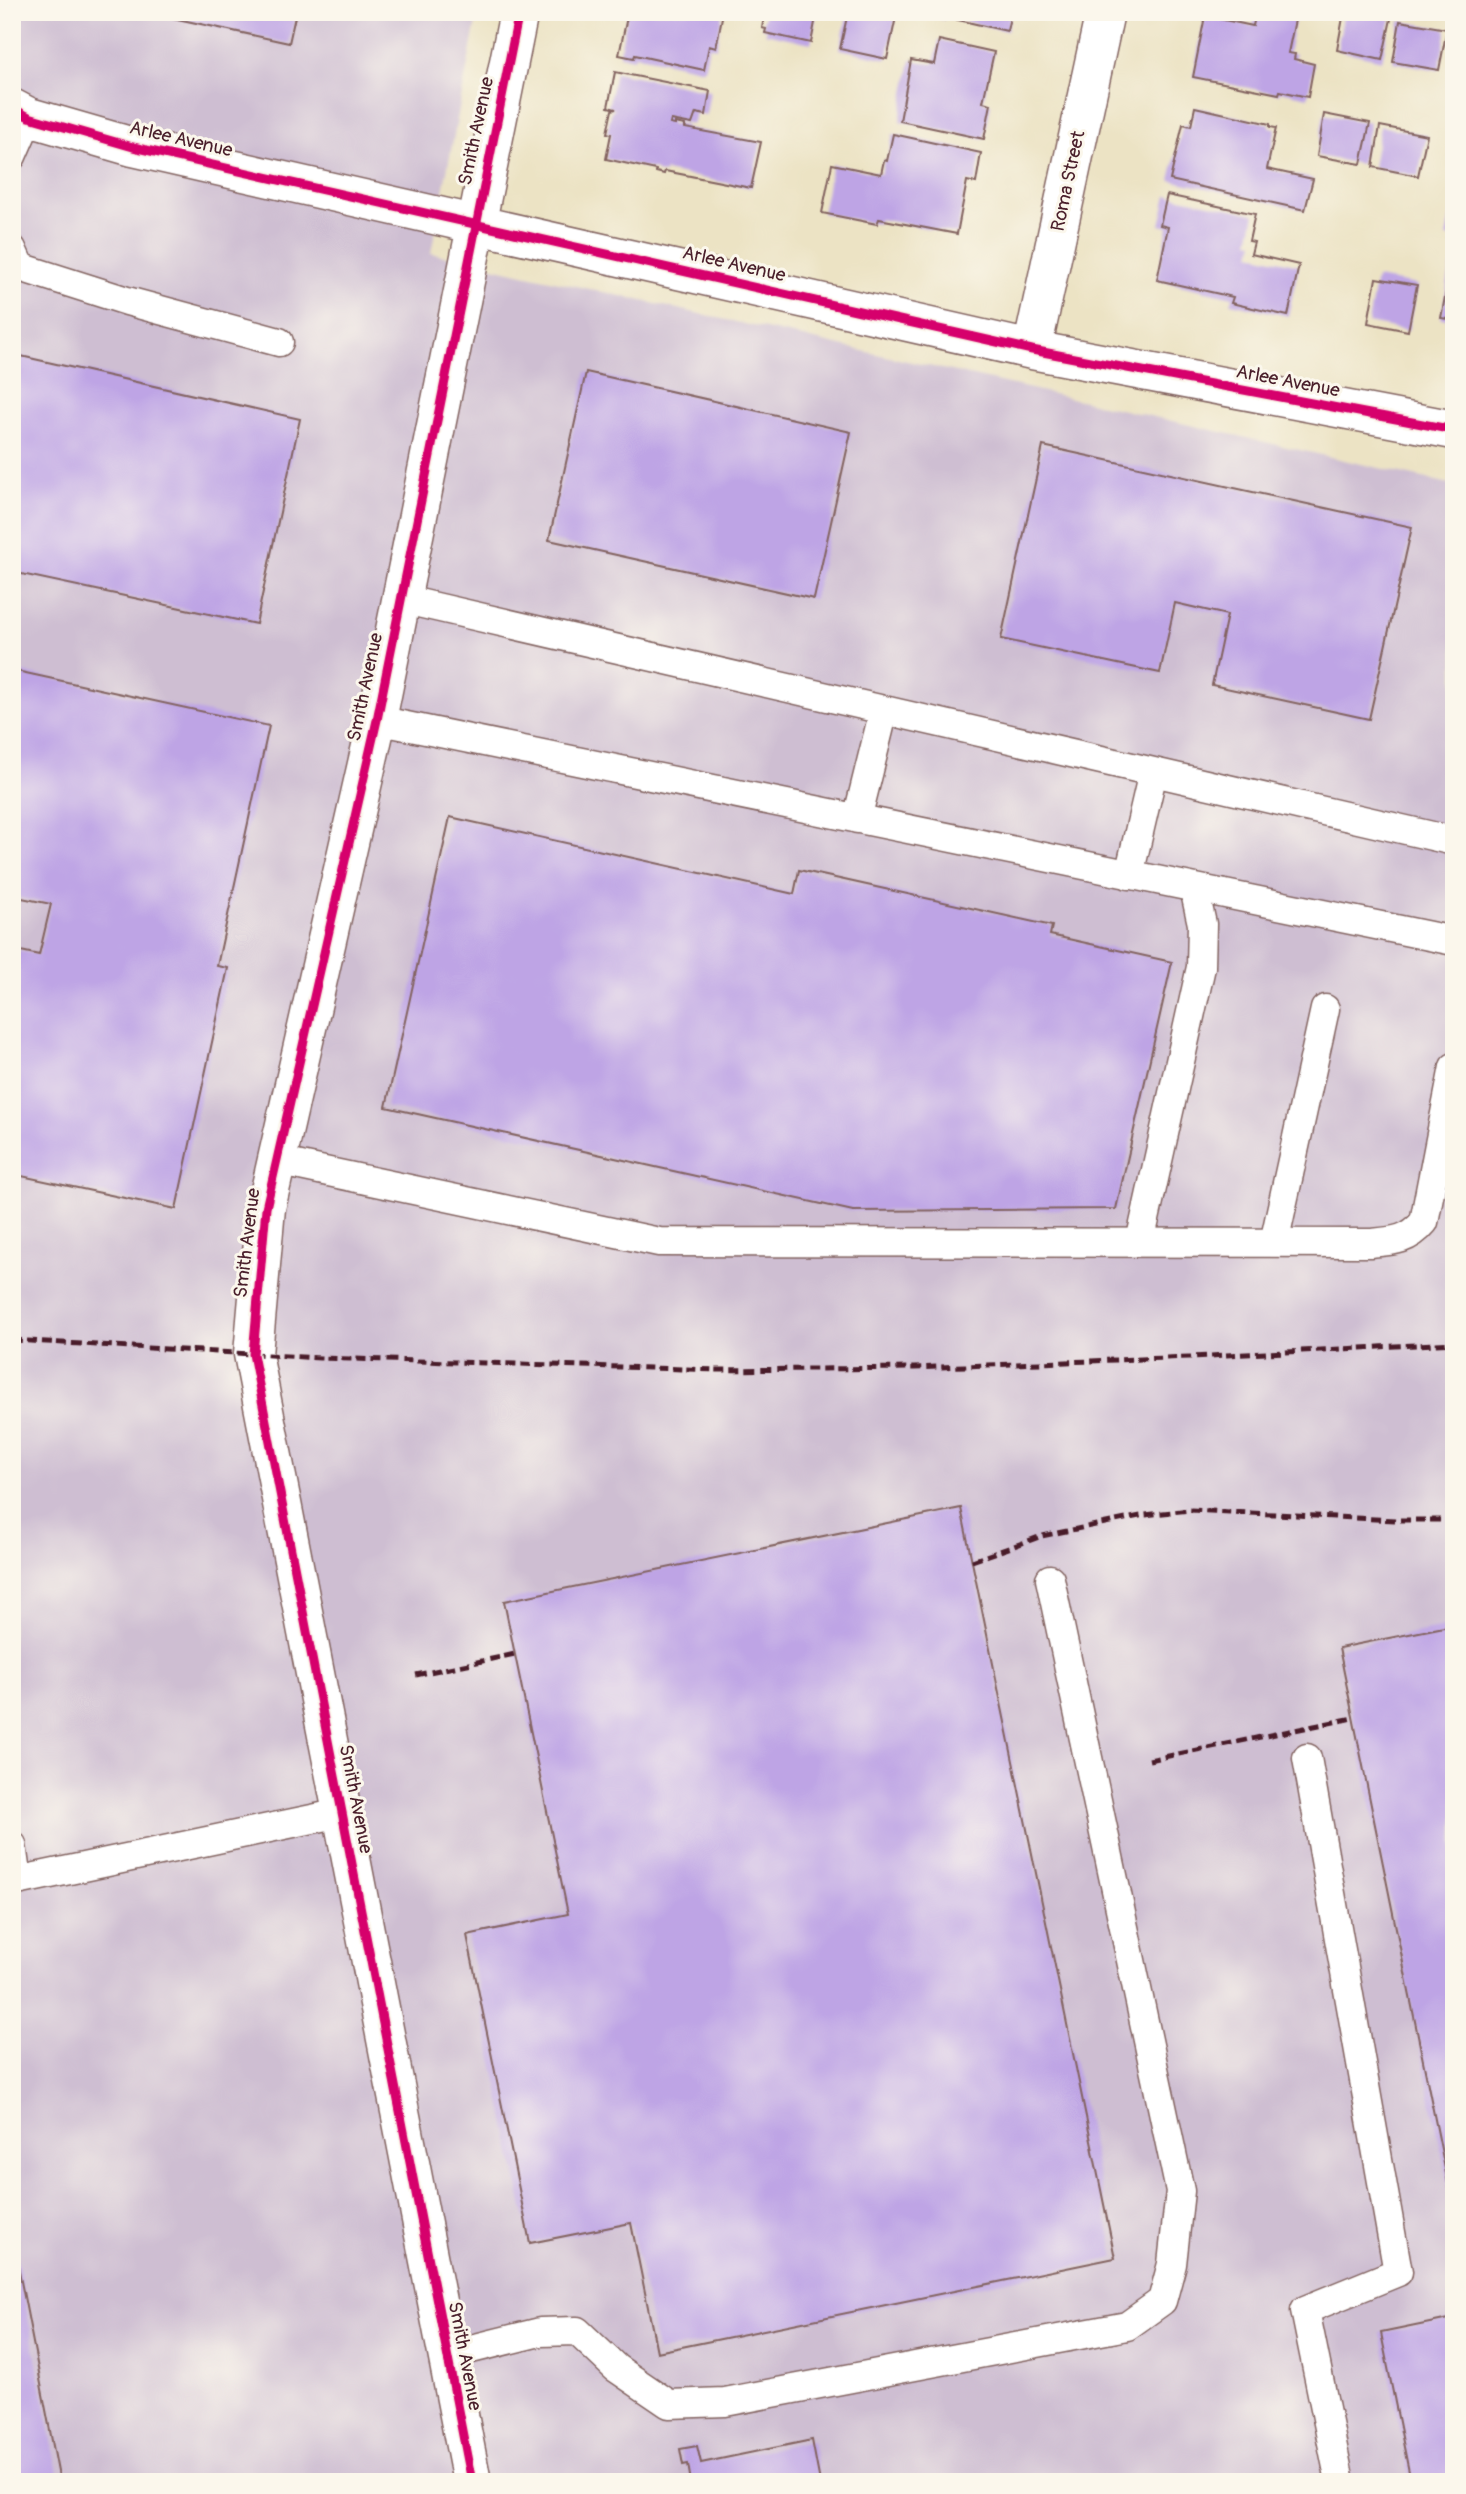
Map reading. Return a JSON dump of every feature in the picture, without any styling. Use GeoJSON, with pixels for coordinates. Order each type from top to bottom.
{"type":"FeatureCollection","features":[{"type":"Feature","properties":{"kind":"street","name":"Smith Avenue"},"geometry":{"type":"LineString","coordinates":[[472,2482],[253,1354],[266,1208],[377,720],[519,12]]}},
{"type":"Feature","properties":{"kind":"street","name":"Roma Street"},"geometry":{"type":"LineString","coordinates":[[1031,351],[1105,12]]}},
{"type":"Feature","properties":{"kind":"street","name":"Arlee Avenue"},"geometry":{"type":"LineString","coordinates":[[20,112],[133,147],[1031,351],[1454,430]]}},
{"type":"Feature","properties":{"kind":"lane"},"geometry":{"type":"LineString","coordinates":[[12,156],[20,112]]}},
{"type":"Feature","properties":{"kind":"lane"},"geometry":{"type":"LineString","coordinates":[[12,249],[20,267],[127,301],[279,342]]}},
{"type":"Feature","properties":{"kind":"lane"},"geometry":{"type":"LineString","coordinates":[[401,599],[1454,841]]}},
{"type":"Feature","properties":{"kind":"lane"},"geometry":{"type":"LineString","coordinates":[[857,819],[884,710]]}},
{"type":"Feature","properties":{"kind":"lane"},"geometry":{"type":"LineString","coordinates":[[377,720],[1454,941]]}},
{"type":"Feature","properties":{"kind":"lane"},"geometry":{"type":"LineString","coordinates":[[1129,875],[1153,772]]}},
{"type":"Feature","properties":{"kind":"lane"},"geometry":{"type":"LineString","coordinates":[[1140,1242],[1200,967],[1202,924],[1195,888]]}},
{"type":"Feature","properties":{"kind":"lane"},"geometry":{"type":"LineString","coordinates":[[1274,1243],[1325,1009]]}},
{"type":"Feature","properties":{"kind":"lane"},"geometry":{"type":"LineString","coordinates":[[277,1161],[659,1242],[1370,1243],[1401,1240],[1415,1233],[1424,1222],[1454,1067]]}},
{"type":"Feature","properties":{"kind":"lane"},"geometry":{"type":"LineString","coordinates":[[447,2355],[540,2332],[577,2331],[616,2368],[669,2404],[725,2402],[1127,2326],[1163,2301],[1172,2264],[1180,2191],[1049,1579]]}},
{"type":"Feature","properties":{"kind":"lane"},"geometry":{"type":"LineString","coordinates":[[1307,1758],[1398,2272],[1305,2310],[1340,2482]]}},
{"type":"Feature","properties":{"kind":"lane"},"geometry":{"type":"LineString","coordinates":[[12,1845],[15,1881],[341,1813]]}},
{"type":"Feature","properties":{"kind":"shaded area"},"geometry":{"type":"Polygon","coordinates":[[[12,12],[478,12],[431,253],[1454,485],[1454,2482],[12,2482],[12,12]]]}},
{"type":"Feature","properties":{"kind":"building"},"geometry":{"type":"Polygon","coordinates":[[[145,12],[296,12],[289,43],[145,12]]]}},
{"type":"Feature","properties":{"kind":"building"},"geometry":{"type":"Polygon","coordinates":[[[628,12],[723,12],[716,48],[709,46],[704,70],[635,55],[634,58],[619,55],[628,12]]]}},
{"type":"Feature","properties":{"kind":"building"},"geometry":{"type":"Polygon","coordinates":[[[765,12],[817,12],[811,43],[765,33],[766,29],[762,28],[765,12]]]}},
{"type":"Feature","properties":{"kind":"building"},"geometry":{"type":"Polygon","coordinates":[[[848,12],[875,12],[896,17],[887,59],[840,49],[848,12]]]}},
{"type":"Feature","properties":{"kind":"building"},"geometry":{"type":"Polygon","coordinates":[[[928,12],[1011,12],[1007,31],[945,17],[944,20],[927,16],[928,12]]]}},
{"type":"Feature","properties":{"kind":"building"},"geometry":{"type":"Polygon","coordinates":[[[1256,12],[1296,15],[1288,53],[1295,54],[1294,59],[1314,64],[1308,97],[1193,77],[1205,16],[1253,26],[1256,12]]]}},
{"type":"Feature","properties":{"kind":"building"},"geometry":{"type":"Polygon","coordinates":[[[1344,12],[1362,12],[1391,19],[1382,60],[1337,50],[1344,12]]]}},
{"type":"Feature","properties":{"kind":"building"},"geometry":{"type":"Polygon","coordinates":[[[1400,21],[1447,29],[1439,70],[1393,62],[1400,21]]]}},
{"type":"Feature","properties":{"kind":"building"},"geometry":{"type":"Polygon","coordinates":[[[939,40],[994,52],[983,102],[991,104],[984,139],[900,121],[911,60],[934,64],[939,40]]]}},
{"type":"Feature","properties":{"kind":"building"},"geometry":{"type":"Polygon","coordinates":[[[615,72],[710,91],[706,115],[696,113],[692,124],[671,120],[670,124],[761,142],[751,188],[665,171],[664,174],[606,159],[611,134],[607,133],[612,110],[616,109],[608,107],[615,72]]]}},
{"type":"Feature","properties":{"kind":"building"},"geometry":{"type":"Polygon","coordinates":[[[1195,107],[1270,124],[1270,127],[1276,128],[1267,169],[1313,179],[1305,210],[1170,180],[1183,124],[1191,126],[1195,107]]]}},
{"type":"Feature","properties":{"kind":"building"},"geometry":{"type":"Polygon","coordinates":[[[1324,114],[1370,123],[1361,164],[1317,156],[1324,114]]]}},
{"type":"Feature","properties":{"kind":"building"},"geometry":{"type":"Polygon","coordinates":[[[1380,126],[1427,135],[1418,176],[1373,167],[1380,126]]]}},
{"type":"Feature","properties":{"kind":"building"},"geometry":{"type":"Polygon","coordinates":[[[893,134],[981,153],[976,183],[967,181],[957,234],[879,219],[877,224],[822,213],[832,164],[881,174],[893,134]]]}},
{"type":"Feature","properties":{"kind":"building"},"geometry":{"type":"Polygon","coordinates":[[[1167,195],[1255,214],[1249,241],[1254,242],[1251,254],[1299,265],[1288,316],[1231,303],[1233,297],[1157,280],[1168,227],[1160,225],[1167,195]]]}},
{"type":"Feature","properties":{"kind":"building"},"geometry":{"type":"Polygon","coordinates":[[[1454,205],[1454,238],[1446,237],[1454,205]]]}},
{"type":"Feature","properties":{"kind":"building"},"geometry":{"type":"Polygon","coordinates":[[[1454,260],[1454,320],[1441,318],[1454,260]]]}},
{"type":"Feature","properties":{"kind":"building"},"geometry":{"type":"Polygon","coordinates":[[[1376,278],[1417,285],[1408,331],[1368,323],[1376,278]]]}},
{"type":"Feature","properties":{"kind":"building"},"geometry":{"type":"Polygon","coordinates":[[[12,354],[300,419],[256,624],[12,572],[12,354]]]}},
{"type":"Feature","properties":{"kind":"building"},"geometry":{"type":"Polygon","coordinates":[[[586,372],[851,432],[814,599],[549,540],[586,372]]]}},
{"type":"Feature","properties":{"kind":"building"},"geometry":{"type":"Polygon","coordinates":[[[1043,446],[1412,527],[1369,719],[1212,685],[1227,615],[1175,603],[1160,673],[1001,639],[1043,446]]]}},
{"type":"Feature","properties":{"kind":"building"},"geometry":{"type":"Polygon","coordinates":[[[12,670],[269,726],[217,966],[228,968],[176,1209],[12,1174],[12,949],[39,955],[51,904],[12,896],[12,670]]]}},
{"type":"Feature","properties":{"kind":"building"},"geometry":{"type":"Polygon","coordinates":[[[450,817],[794,894],[799,870],[1052,926],[1050,935],[1172,962],[1116,1209],[853,1211],[386,1107],[450,817]]]}},
{"type":"Feature","properties":{"kind":"building"},"geometry":{"type":"Polygon","coordinates":[[[961,1508],[1115,2258],[657,2352],[631,2223],[530,2243],[467,1935],[568,1914],[504,1601],[961,1508]]]}},
{"type":"Feature","properties":{"kind":"building"},"geometry":{"type":"Polygon","coordinates":[[[1454,1625],[1454,2208],[1453,2208],[1339,1648],[1454,1625]]]}},
{"type":"Feature","properties":{"kind":"building"},"geometry":{"type":"Polygon","coordinates":[[[14,2245],[60,2482],[12,2482],[14,2245]]]}},
{"type":"Feature","properties":{"kind":"building"},"geometry":{"type":"Polygon","coordinates":[[[1454,2318],[1454,2482],[1411,2482],[1381,2333],[1454,2318]]]}},
{"type":"Feature","properties":{"kind":"building"},"geometry":{"type":"Polygon","coordinates":[[[812,2440],[820,2482],[691,2482],[688,2464],[683,2465],[680,2449],[697,2446],[701,2463],[812,2440]]]}},
{"type":"Feature","properties":{"kind":"railway"},"geometry":{"type":"LineString","coordinates":[[12,1340],[320,1358],[717,1370],[914,1368],[1454,1343]]}},
{"type":"Feature","properties":{"kind":"railway"},"geometry":{"type":"LineString","coordinates":[[972,1561],[1042,1536],[1145,1515],[1190,1510],[1397,1520],[1454,1520]]}},
{"type":"Feature","properties":{"kind":"railway"},"geometry":{"type":"LineString","coordinates":[[416,1675],[515,1654]]}},
{"type":"Feature","properties":{"kind":"railway"},"geometry":{"type":"LineString","coordinates":[[1149,1760],[1353,1718]]}},
{"type":"Feature","properties":{"kind":"cycle path"},"geometry":{"type":"LineString","coordinates":[[472,2482],[253,1354],[266,1208],[377,720],[519,12]]}},
{"type":"Feature","properties":{"kind":"cycle path"},"geometry":{"type":"LineString","coordinates":[[12,108],[29,117],[133,147],[1032,350],[1454,430]]}}]}
